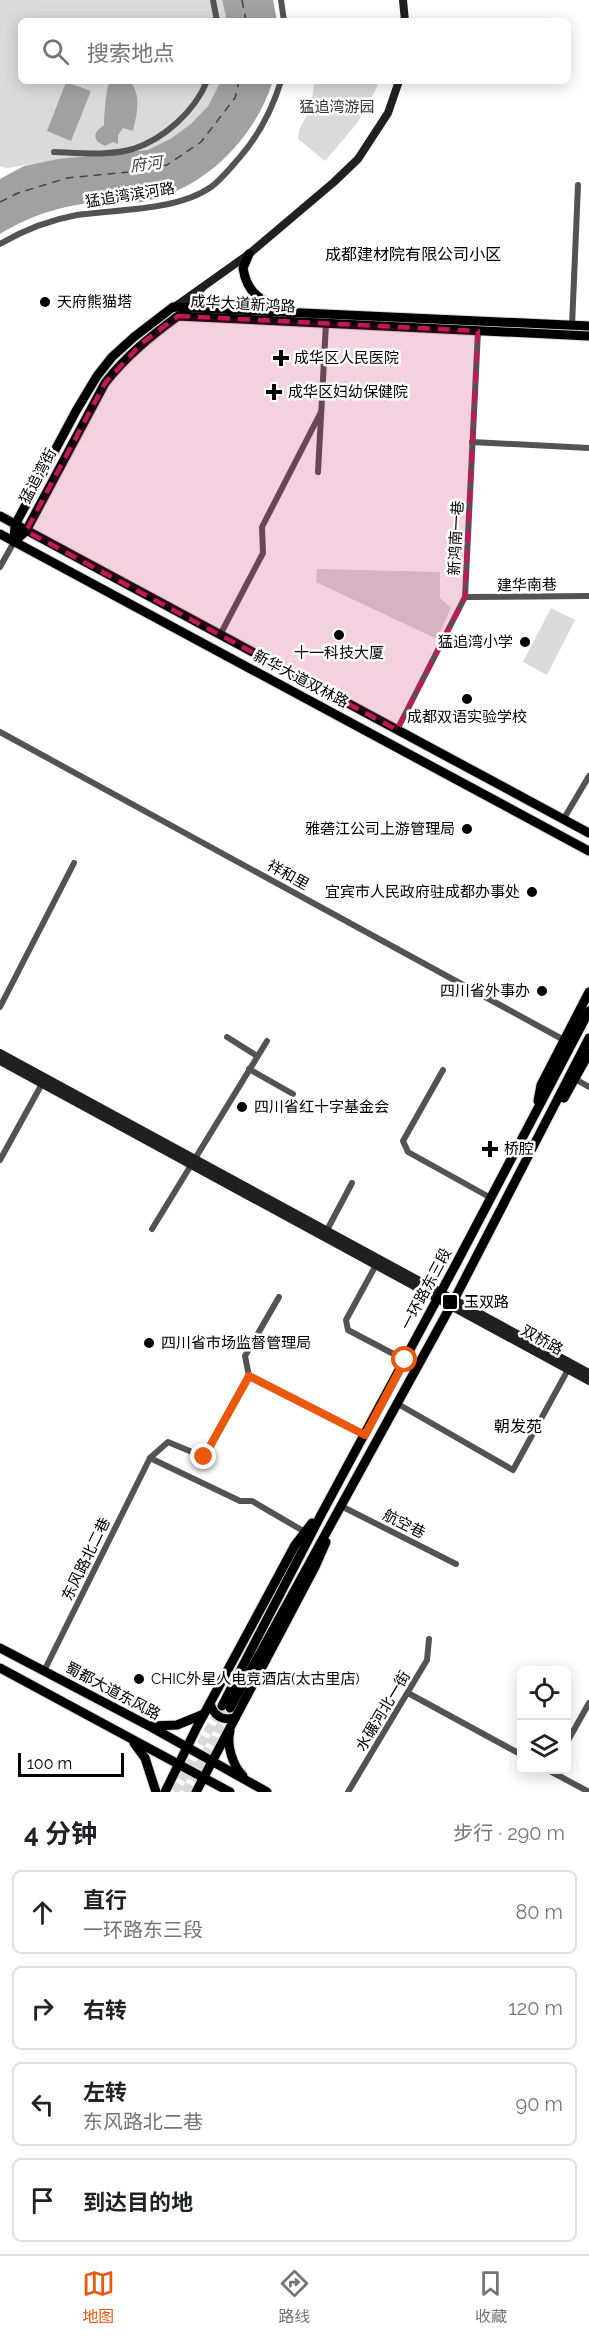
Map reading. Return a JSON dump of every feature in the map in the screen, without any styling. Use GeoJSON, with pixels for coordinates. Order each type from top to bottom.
{"type":"FeatureCollection","features":[{"type":"Feature","properties":{"kind":"main road"},"geometry":{"type":"LineString","coordinates":[[403,0],[405,18]]}},
{"type":"Feature","properties":{"kind":"main road","name":"猛追湾街"},"geometry":{"type":"LineString","coordinates":[[14,542],[26,531],[105,383],[121,363],[175,311],[249,254],[358,159],[388,113],[398,84]]}},
{"type":"Feature","properties":{"kind":"main road"},"geometry":{"type":"LineString","coordinates":[[249,254],[243,268],[252,291],[259,299],[290,313]]}},
{"type":"Feature","properties":{"kind":"main road","name":"猛追湾街"},"geometry":{"type":"LineString","coordinates":[[187,308],[202,288]]}},
{"type":"Feature","properties":{"kind":"main road","name":"成华大道新鸿路"},"geometry":{"type":"LineString","coordinates":[[175,311],[187,308],[589,327]]}},
{"type":"Feature","properties":{"kind":"main road","name":"猛追湾街"},"geometry":{"type":"LineString","coordinates":[[14,542],[15,525],[97,376],[112,357],[134,337],[175,311]]}},
{"type":"Feature","properties":{"kind":"main road","name":"成华大道新鸿路"},"geometry":{"type":"LineString","coordinates":[[175,311],[326,323],[589,336]]}},
{"type":"Feature","properties":{"kind":"main road","name":"新华大道双林路"},"geometry":{"type":"LineString","coordinates":[[0,516],[589,833]]}},
{"type":"Feature","properties":{"kind":"main road","name":"新华大道双林路"},"geometry":{"type":"LineString","coordinates":[[0,534],[589,851]]}},
{"type":"Feature","properties":{"kind":"main road"},"geometry":{"type":"LineString","coordinates":[[537,1109],[541,1085],[589,992]]}},
{"type":"Feature","properties":{"kind":"main road"},"geometry":{"type":"LineString","coordinates":[[537,1109],[589,1011]]}},
{"type":"Feature","properties":{"kind":"main road"},"geometry":{"type":"LineString","coordinates":[[548,1115],[589,1038]]}},
{"type":"Feature","properties":{"kind":"main road"},"geometry":{"type":"LineString","coordinates":[[0,1053],[44,1080],[376,1265],[452,1303]]}},
{"type":"Feature","properties":{"kind":"main road"},"geometry":{"type":"LineString","coordinates":[[548,1115],[564,1097],[589,1053]]}},
{"type":"Feature","properties":{"kind":"main road"},"geometry":{"type":"LineString","coordinates":[[0,1061],[44,1080]]}},
{"type":"Feature","properties":{"kind":"main road","name":"一环路东三段"},"geometry":{"type":"LineString","coordinates":[[322,1513],[537,1109]]}},
{"type":"Feature","properties":{"kind":"main road","name":"一环路东三段"},"geometry":{"type":"LineString","coordinates":[[334,1517],[452,1303],[548,1115]]}},
{"type":"Feature","properties":{"kind":"main road"},"geometry":{"type":"LineString","coordinates":[[192,1161],[327,1230],[439,1296]]}},
{"type":"Feature","properties":{"kind":"main road","name":"双桥路"},"geometry":{"type":"LineString","coordinates":[[452,1303],[570,1366],[589,1373]]}},
{"type":"Feature","properties":{"kind":"main road","name":"双桥路"},"geometry":{"type":"LineString","coordinates":[[570,1366],[589,1381]]}},
{"type":"Feature","properties":{"kind":"main road"},"geometry":{"type":"LineString","coordinates":[[165,1792],[186,1748],[295,1545],[322,1513]]}},
{"type":"Feature","properties":{"kind":"main road"},"geometry":{"type":"LineString","coordinates":[[322,1513],[226,1707],[334,1517]]}},
{"type":"Feature","properties":{"kind":"main road"},"geometry":{"type":"LineString","coordinates":[[196,1792],[315,1567],[334,1517]]}},
{"type":"Feature","properties":{"kind":"main road","name":"蜀都大道东风路"},"geometry":{"type":"LineString","coordinates":[[0,1648],[151,1726],[186,1748],[267,1792]]}},
{"type":"Feature","properties":{"kind":"main road"},"geometry":{"type":"LineString","coordinates":[[1,1672],[230,1792]]}},
{"type":"Feature","properties":{"kind":"main road"},"geometry":{"type":"LineString","coordinates":[[210,1703],[214,1713],[221,1718],[234,1720]]}},
{"type":"Feature","properties":{"kind":"main road"},"geometry":{"type":"LineString","coordinates":[[151,1726],[177,1725],[204,1714]]}},
{"type":"Feature","properties":{"kind":"main road"},"geometry":{"type":"LineString","coordinates":[[234,1720],[228,1739],[230,1752],[239,1772],[249,1782]]}},
{"type":"Feature","properties":{"kind":"main road"},"geometry":{"type":"LineString","coordinates":[[125,1736],[139,1748],[145,1758],[156,1792]]}},
{"type":"Feature","properties":{"kind":"street"},"geometry":{"type":"LineString","coordinates":[[213,0],[216,18]]}},
{"type":"Feature","properties":{"kind":"street"},"geometry":{"type":"LineString","coordinates":[[281,0],[284,18]]}},
{"type":"Feature","properties":{"kind":"street"},"geometry":{"type":"LineString","coordinates":[[54,152],[95,153],[133,149],[156,138],[186,114],[202,93],[206,84]]}},
{"type":"Feature","properties":{"kind":"street","name":"猛追湾滨河路"},"geometry":{"type":"LineString","coordinates":[[0,244],[32,227],[55,220],[163,204],[191,197],[211,187],[258,133],[272,108],[279,84]]}},
{"type":"Feature","properties":{"kind":"street"},"geometry":{"type":"LineString","coordinates":[[572,326],[578,185]]}},
{"type":"Feature","properties":{"kind":"street"},"geometry":{"type":"LineString","coordinates":[[318,472],[326,323]]}},
{"type":"Feature","properties":{"kind":"street","name":"新鸿南一巷"},"geometry":{"type":"LineString","coordinates":[[397,730],[465,597],[478,330]]}},
{"type":"Feature","properties":{"kind":"street"},"geometry":{"type":"LineString","coordinates":[[220,635],[263,553],[262,527],[321,412]]}},
{"type":"Feature","properties":{"kind":"street"},"geometry":{"type":"LineString","coordinates":[[472,442],[589,448]]}},
{"type":"Feature","properties":{"kind":"street"},"geometry":{"type":"LineString","coordinates":[[0,567],[14,542]]}},
{"type":"Feature","properties":{"kind":"street","name":"建华南巷"},"geometry":{"type":"LineString","coordinates":[[465,597],[589,596]]}},
{"type":"Feature","properties":{"kind":"street","name":"祥和里"},"geometry":{"type":"LineString","coordinates":[[0,732],[564,1040]]}},
{"type":"Feature","properties":{"kind":"street"},"geometry":{"type":"LineString","coordinates":[[563,819],[589,776]]}},
{"type":"Feature","properties":{"kind":"street"},"geometry":{"type":"LineString","coordinates":[[0,1007],[74,863]]}},
{"type":"Feature","properties":{"kind":"street"},"geometry":{"type":"LineString","coordinates":[[226,1037],[257,1056]]}},
{"type":"Feature","properties":{"kind":"street"},"geometry":{"type":"LineString","coordinates":[[152,1229],[267,1041]]}},
{"type":"Feature","properties":{"kind":"street"},"geometry":{"type":"LineString","coordinates":[[249,1069],[293,1094]]}},
{"type":"Feature","properties":{"kind":"street"},"geometry":{"type":"LineString","coordinates":[[443,1070],[403,1141],[408,1152],[491,1198]]}},
{"type":"Feature","properties":{"kind":"street"},"geometry":{"type":"LineString","coordinates":[[575,1079],[589,1087]]}},
{"type":"Feature","properties":{"kind":"street"},"geometry":{"type":"LineString","coordinates":[[0,1160],[44,1080]]}},
{"type":"Feature","properties":{"kind":"street"},"geometry":{"type":"LineString","coordinates":[[327,1230],[352,1183]]}},
{"type":"Feature","properties":{"kind":"street"},"geometry":{"type":"LineString","coordinates":[[376,1265],[346,1320],[348,1330],[405,1360]]}},
{"type":"Feature","properties":{"kind":"street"},"geometry":{"type":"LineString","coordinates":[[279,1297],[245,1356],[249,1376],[204,1457],[168,1442],[150,1458],[240,1501],[252,1501],[305,1532]]}},
{"type":"Feature","properties":{"kind":"street"},"geometry":{"type":"LineString","coordinates":[[398,1404],[513,1470],[570,1366]]}},
{"type":"Feature","properties":{"kind":"street"},"geometry":{"type":"LineString","coordinates":[[249,1376],[365,1435]]}},
{"type":"Feature","properties":{"kind":"street","name":"东风路北二巷"},"geometry":{"type":"LineString","coordinates":[[44,1671],[150,1458]]}},
{"type":"Feature","properties":{"kind":"street","name":"航空巷"},"geometry":{"type":"LineString","coordinates":[[341,1506],[456,1564]]}},
{"type":"Feature","properties":{"kind":"street","name":"水碾河北一街"},"geometry":{"type":"LineString","coordinates":[[348,1792],[427,1660],[429,1639]]}},
{"type":"Feature","properties":{"kind":"street"},"geometry":{"type":"LineString","coordinates":[[408,1693],[517,1752]]}},
{"type":"Feature","properties":{"kind":"street"},"geometry":{"type":"LineString","coordinates":[[571,1736],[589,1702]]}},
{"type":"Feature","properties":{"kind":"street"},"geometry":{"type":"LineString","coordinates":[[557,1774],[589,1792]]}},
{"type":"Feature","properties":{"kind":"street"},"geometry":{"type":"LineString","coordinates":[[572,1792],[576,1785]]}},
{"type":"Feature","properties":{"kind":"highlighted area"},"geometry":{"type":"Polygon","coordinates":[[[178,316],[478,331],[465,597],[397,730],[26,531],[105,383],[142,343],[178,316]]]}},
{"type":"Feature","properties":{"kind":"green space"},"geometry":{"type":"Polygon","coordinates":[[[0,0],[222,0],[226,18],[18,18],[18,84],[220,84],[210,103],[193,123],[173,139],[150,150],[7,168],[0,166],[0,0]]]}},
{"type":"Feature","properties":{"kind":"green space","name":"猛追湾游园"},"geometry":{"type":"Polygon","coordinates":[[[314,84],[378,84],[358,122],[325,161],[298,139],[299,130],[310,109],[314,84]]]}},
{"type":"Feature","properties":{"kind":"green space"},"geometry":{"type":"Polygon","coordinates":[[[317,569],[440,572],[440,598],[451,608],[437,639],[316,582],[317,569]]]}},
{"type":"Feature","properties":{"kind":"green space"},"geometry":{"type":"Polygon","coordinates":[[[551,608],[575,620],[547,675],[523,662],[551,608]]]}},
{"type":"Feature","properties":{"kind":"water"},"geometry":{"type":"Polygon","coordinates":[[[222,0],[273,0],[276,18],[226,18],[222,0]]]}},
{"type":"Feature","properties":{"kind":"water"},"geometry":{"type":"Polygon","coordinates":[[[65,84],[91,91],[71,141],[47,131],[65,84]]]}},
{"type":"Feature","properties":{"kind":"water"},"geometry":{"type":"Polygon","coordinates":[[[109,84],[132,84],[138,105],[133,131],[123,128],[118,135],[118,144],[113,142],[105,146],[98,142],[95,135],[104,125],[109,84]]]}},
{"type":"Feature","properties":{"kind":"water","name":"府河"},"geometry":{"type":"Polygon","coordinates":[[[219,84],[272,84],[253,123],[239,142],[223,160],[185,187],[164,196],[136,203],[104,202],[63,208],[37,216],[0,234],[0,179],[24,166],[58,159],[148,150],[172,138],[191,124],[208,106],[219,84]]]}},
{"type":"Feature","properties":{"kind":"ferry route"},"geometry":{"type":"LineString","coordinates":[[242,0],[245,18]]}},
{"type":"Feature","properties":{"kind":"ferry route"},"geometry":{"type":"LineString","coordinates":[[0,202],[18,193],[67,178],[128,172],[167,165],[201,142],[235,98],[238,84]]}},
{"type":"Feature","properties":{"kind":"tunnel"},"geometry":{"type":"LineString","coordinates":[[175,1792],[221,1708]]}},
{"type":"Feature","properties":{"kind":"tunnel"},"geometry":{"type":"LineString","coordinates":[[185,1792],[230,1708]]}},
{"type":"Feature","properties":{"kind":"place","name":"天府熊猫塔"},"geometry":{"type":"Point","coordinates":[45,302]}},
{"type":"Feature","properties":{"kind":"place","name":"成华区人民医院"},"geometry":{"type":"Point","coordinates":[281,358]}},
{"type":"Feature","properties":{"kind":"place","name":"成华区妇幼保健院"},"geometry":{"type":"Point","coordinates":[274,392]}},
{"type":"Feature","properties":{"kind":"place","name":"十一科技大厦"},"geometry":{"type":"Point","coordinates":[339,635]}},
{"type":"Feature","properties":{"kind":"place","name":"猛追湾小学"},"geometry":{"type":"Point","coordinates":[525,642]}},
{"type":"Feature","properties":{"kind":"place","name":"成都双语实验学校"},"geometry":{"type":"Point","coordinates":[467,699]}},
{"type":"Feature","properties":{"kind":"place","name":"雅砻江公司上游管理局"},"geometry":{"type":"Point","coordinates":[467,829]}},
{"type":"Feature","properties":{"kind":"place","name":"宜宾市人民政府驻成都办事处"},"geometry":{"type":"Point","coordinates":[532,892]}},
{"type":"Feature","properties":{"kind":"place","name":"四川省外事办"},"geometry":{"type":"Point","coordinates":[542,991]}},
{"type":"Feature","properties":{"kind":"place","name":"四川省红十字基金会"},"geometry":{"type":"Point","coordinates":[242,1107]}},
{"type":"Feature","properties":{"kind":"place","name":"桥腔"},"geometry":{"type":"Point","coordinates":[490,1149]}},
{"type":"Feature","properties":{"kind":"place","name":"玉双路"},"geometry":{"type":"Point","coordinates":[450,1302]}},
{"type":"Feature","properties":{"kind":"place","name":"四川省市场监督管理局"},"geometry":{"type":"Point","coordinates":[149,1343]}},
{"type":"Feature","properties":{"kind":"place","name":"CHIC外星人电竞酒店(太古里店)"},"geometry":{"type":"Point","coordinates":[139,1679]}},
{"type":"Feature","properties":{"kind":"district","name":"成都建材院有限公司小区"},"geometry":{"type":"Point","coordinates":[413,254]}},
{"type":"Feature","properties":{"kind":"district","name":"朝发苑"},"geometry":{"type":"Point","coordinates":[518,1426]}},
{"type":"Feature","properties":{"kind":"route"},"geometry":{"type":"LineString","coordinates":[[204,1457],[249,1376],[365,1435],[405,1360]]}}]}
